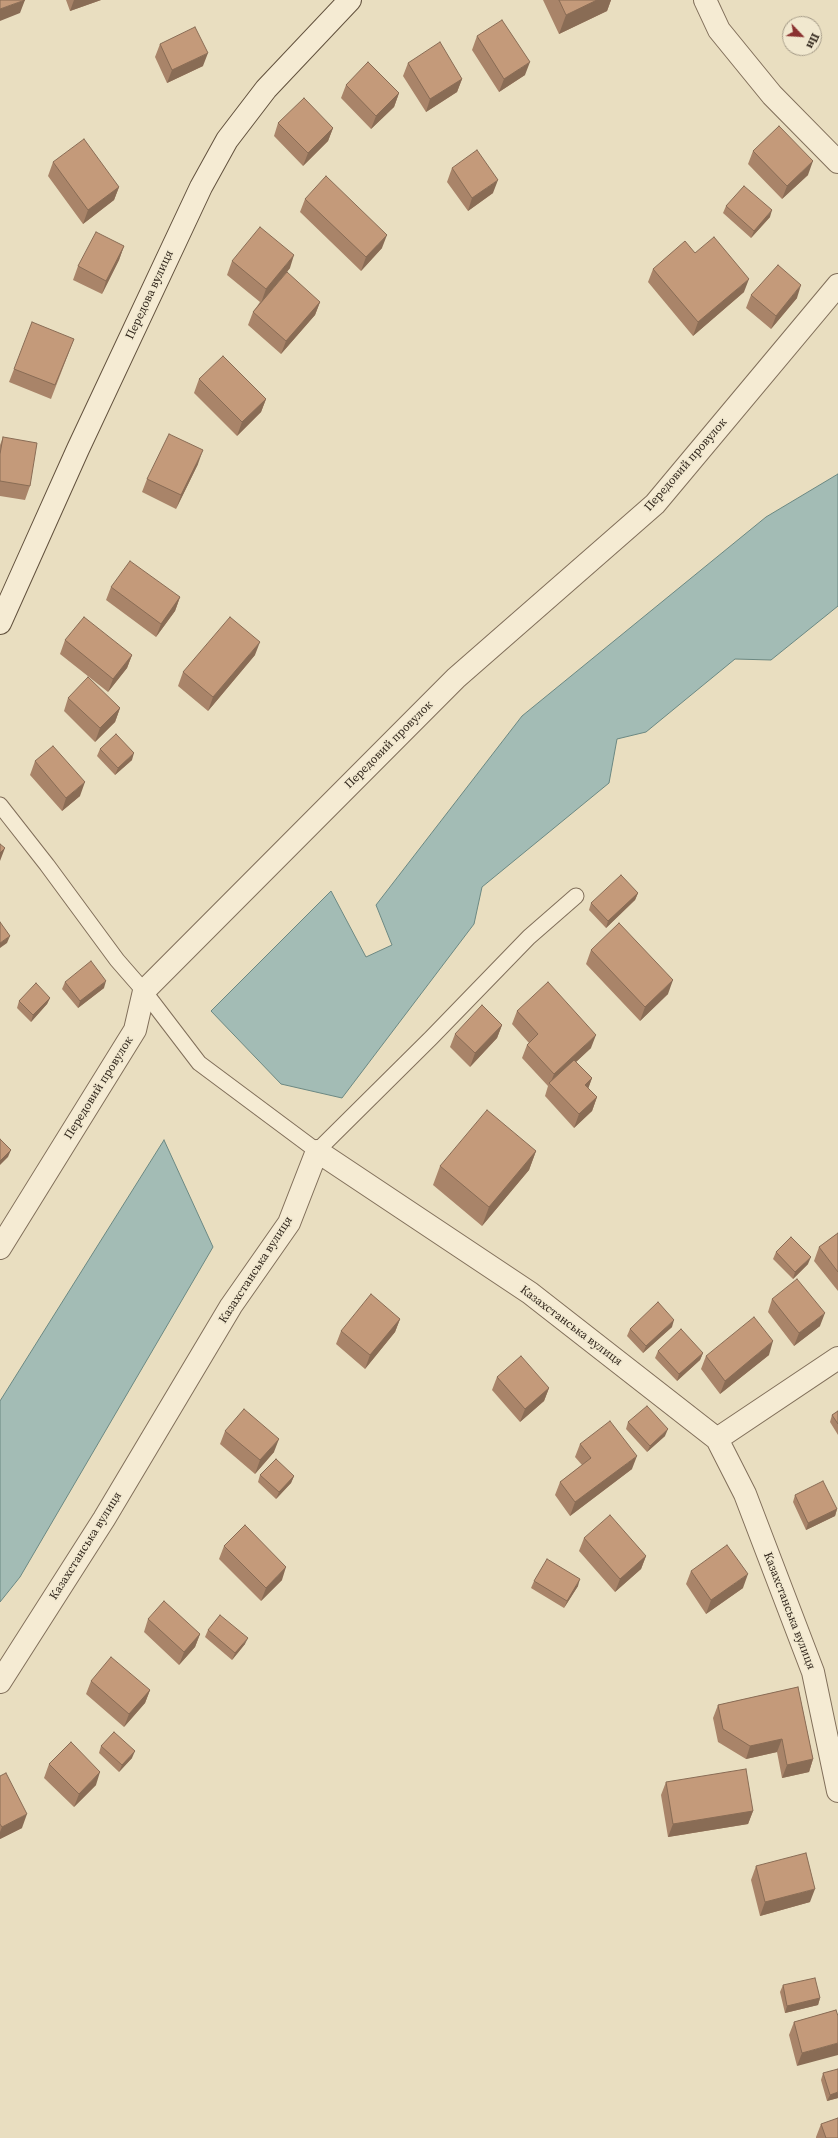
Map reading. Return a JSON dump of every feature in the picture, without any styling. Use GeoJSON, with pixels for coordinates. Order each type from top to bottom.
{"type":"FeatureCollection","features":[{"type":"Feature","properties":{"kind":"street","name":"Передова вулиця"},"geometry":{"type":"LineString","coordinates":[[0,623],[81,442],[201,187],[223,147],[266,89],[350,0]]}},
{"type":"Feature","properties":{"kind":"street"},"geometry":{"type":"LineString","coordinates":[[705,0],[719,30],[772,95],[838,162]]}},
{"type":"Feature","properties":{"kind":"street","name":"Передовий провулок"},"geometry":{"type":"LineString","coordinates":[[0,1248],[136,1030],[144,991],[456,678],[655,504],[838,285]]}},
{"type":"Feature","properties":{"kind":"street","name":"Казахстанська вулиця"},"geometry":{"type":"LineString","coordinates":[[0,1682],[104,1519],[231,1306],[289,1223],[317,1151],[530,1293],[717,1439],[744,1494],[813,1672],[838,1791]]}},
{"type":"Feature","properties":{"kind":"street"},"geometry":{"type":"LineString","coordinates":[[717,1439],[838,1358]]}},
{"type":"Feature","properties":{"kind":"lane"},"geometry":{"type":"LineString","coordinates":[[0,805],[47,865],[117,960],[144,991],[199,1063],[317,1151],[431,1038],[529,937],[576,896]]}},
{"type":"Feature","properties":{"kind":"water"},"geometry":{"type":"Polygon","coordinates":[[[838,474],[838,606],[771,660],[735,659],[646,732],[617,739],[609,783],[482,887],[474,924],[342,1098],[281,1084],[211,1011],[331,891],[366,957],[392,945],[376,905],[522,716],[766,517],[838,474]]]}},
{"type":"Feature","properties":{"kind":"water"},"geometry":{"type":"Polygon","coordinates":[[[164,1140],[213,1247],[20,1577],[0,1602],[0,1401],[164,1140]]]}},
{"type":"Feature","properties":{"kind":"building"},"geometry":{"type":"Polygon","coordinates":[[[0,0],[25,0],[0,9],[0,0]]]}},
{"type":"Feature","properties":{"kind":"building"},"geometry":{"type":"Polygon","coordinates":[[[559,0],[597,0],[566,15],[559,0]]]}},
{"type":"Feature","properties":{"kind":"building"},"geometry":{"type":"Polygon","coordinates":[[[502,20],[530,62],[504,79],[477,36],[502,20]]]}},
{"type":"Feature","properties":{"kind":"building"},"geometry":{"type":"Polygon","coordinates":[[[195,27],[208,53],[172,70],[160,44],[195,27]]]}},
{"type":"Feature","properties":{"kind":"building"},"geometry":{"type":"Polygon","coordinates":[[[440,42],[462,79],[430,99],[408,63],[440,42]]]}},
{"type":"Feature","properties":{"kind":"building"},"geometry":{"type":"Polygon","coordinates":[[[368,62],[399,93],[376,116],[346,85],[368,62]]]}},
{"type":"Feature","properties":{"kind":"building"},"geometry":{"type":"Polygon","coordinates":[[[304,98],[333,128],[308,153],[278,123],[304,98]]]}},
{"type":"Feature","properties":{"kind":"building"},"geometry":{"type":"Polygon","coordinates":[[[779,126],[813,161],[787,186],[753,151],[779,126]]]}},
{"type":"Feature","properties":{"kind":"building"},"geometry":{"type":"Polygon","coordinates":[[[84,139],[119,187],[88,210],[53,162],[84,139]]]}},
{"type":"Feature","properties":{"kind":"building"},"geometry":{"type":"Polygon","coordinates":[[[477,150],[498,180],[472,198],[452,168],[477,150]]]}},
{"type":"Feature","properties":{"kind":"building"},"geometry":{"type":"Polygon","coordinates":[[[326,176],[387,235],[366,257],[305,199],[326,176]]]}},
{"type":"Feature","properties":{"kind":"building"},"geometry":{"type":"Polygon","coordinates":[[[744,186],[772,210],[754,231],[726,206],[744,186]]]}},
{"type":"Feature","properties":{"kind":"building"},"geometry":{"type":"Polygon","coordinates":[[[260,227],[294,255],[266,289],[232,261],[260,227]]]}},
{"type":"Feature","properties":{"kind":"building"},"geometry":{"type":"Polygon","coordinates":[[[96,232],[124,246],[106,281],[78,266],[96,232]]]}},
{"type":"Feature","properties":{"kind":"building"},"geometry":{"type":"Polygon","coordinates":[[[714,237],[749,279],[698,322],[653,269],[685,241],[695,253],[714,237]]]}},
{"type":"Feature","properties":{"kind":"building"},"geometry":{"type":"Polygon","coordinates":[[[778,265],[801,285],[776,316],[751,295],[778,265]]]}},
{"type":"Feature","properties":{"kind":"building"},"geometry":{"type":"Polygon","coordinates":[[[287,272],[320,302],[286,341],[253,312],[287,272]]]}},
{"type":"Feature","properties":{"kind":"building"},"geometry":{"type":"Polygon","coordinates":[[[32,322],[74,339],[55,385],[14,369],[32,322]]]}},
{"type":"Feature","properties":{"kind":"building"},"geometry":{"type":"Polygon","coordinates":[[[223,356],[266,399],[242,422],[199,379],[223,356]]]}},
{"type":"Feature","properties":{"kind":"building"},"geometry":{"type":"Polygon","coordinates":[[[169,434],[203,450],[181,495],[147,479],[169,434]]]}},
{"type":"Feature","properties":{"kind":"building"},"geometry":{"type":"Polygon","coordinates":[[[3,437],[37,443],[30,486],[0,481],[0,454],[3,437]]]}},
{"type":"Feature","properties":{"kind":"building"},"geometry":{"type":"Polygon","coordinates":[[[130,561],[180,597],[161,624],[111,587],[130,561]]]}},
{"type":"Feature","properties":{"kind":"building"},"geometry":{"type":"Polygon","coordinates":[[[84,617],[132,655],[113,679],[65,640],[84,617]]]}},
{"type":"Feature","properties":{"kind":"building"},"geometry":{"type":"Polygon","coordinates":[[[230,617],[260,642],[213,697],[183,672],[230,617]]]}},
{"type":"Feature","properties":{"kind":"building"},"geometry":{"type":"Polygon","coordinates":[[[88,677],[120,708],[100,728],[68,698],[88,677]]]}},
{"type":"Feature","properties":{"kind":"building"},"geometry":{"type":"Polygon","coordinates":[[[116,734],[134,753],[118,768],[100,749],[116,734]]]}},
{"type":"Feature","properties":{"kind":"building"},"geometry":{"type":"Polygon","coordinates":[[[53,746],[85,782],[66,798],[35,761],[53,746]]]}},
{"type":"Feature","properties":{"kind":"building"},"geometry":{"type":"Polygon","coordinates":[[[0,844],[5,848],[0,853],[0,844]]]}},
{"type":"Feature","properties":{"kind":"building"},"geometry":{"type":"Polygon","coordinates":[[[621,875],[638,893],[608,921],[591,903],[621,875]]]}},
{"type":"Feature","properties":{"kind":"building"},"geometry":{"type":"Polygon","coordinates":[[[0,922],[10,936],[0,943],[0,922]]]}},
{"type":"Feature","properties":{"kind":"building"},"geometry":{"type":"Polygon","coordinates":[[[619,923],[673,980],[645,1007],[591,950],[619,923]]]}},
{"type":"Feature","properties":{"kind":"building"},"geometry":{"type":"Polygon","coordinates":[[[91,961],[106,981],[80,1001],[65,982],[91,961]]]}},
{"type":"Feature","properties":{"kind":"building"},"geometry":{"type":"Polygon","coordinates":[[[548,982],[596,1035],[554,1074],[527,1045],[538,1034],[517,1011],[548,982]]]}},
{"type":"Feature","properties":{"kind":"building"},"geometry":{"type":"Polygon","coordinates":[[[36,983],[50,998],[33,1015],[19,1001],[36,983]]]}},
{"type":"Feature","properties":{"kind":"building"},"geometry":{"type":"Polygon","coordinates":[[[482,1005],[502,1025],[475,1053],[455,1034],[482,1005]]]}},
{"type":"Feature","properties":{"kind":"building"},"geometry":{"type":"Polygon","coordinates":[[[574,1060],[592,1078],[585,1085],[597,1097],[579,1114],[549,1083],[574,1060]]]}},
{"type":"Feature","properties":{"kind":"building"},"geometry":{"type":"Polygon","coordinates":[[[487,1110],[536,1151],[489,1207],[440,1166],[487,1110]]]}},
{"type":"Feature","properties":{"kind":"building"},"geometry":{"type":"Polygon","coordinates":[[[0,1139],[11,1150],[0,1161],[0,1139]]]}},
{"type":"Feature","properties":{"kind":"building"},"geometry":{"type":"Polygon","coordinates":[[[838,1233],[838,1272],[819,1247],[838,1233]]]}},
{"type":"Feature","properties":{"kind":"building"},"geometry":{"type":"Polygon","coordinates":[[[791,1237],[811,1257],[795,1272],[776,1252],[791,1237]]]}},
{"type":"Feature","properties":{"kind":"building"},"geometry":{"type":"Polygon","coordinates":[[[797,1279],[825,1313],[799,1333],[772,1299],[797,1279]]]}},
{"type":"Feature","properties":{"kind":"building"},"geometry":{"type":"Polygon","coordinates":[[[371,1294],[400,1319],[370,1355],[341,1331],[371,1294]]]}},
{"type":"Feature","properties":{"kind":"building"},"geometry":{"type":"Polygon","coordinates":[[[658,1302],[674,1320],[646,1346],[630,1329],[658,1302]]]}},
{"type":"Feature","properties":{"kind":"building"},"geometry":{"type":"Polygon","coordinates":[[[754,1317],[773,1341],[725,1381],[706,1356],[754,1317]]]}},
{"type":"Feature","properties":{"kind":"building"},"geometry":{"type":"Polygon","coordinates":[[[681,1329],[703,1353],[679,1374],[658,1351],[681,1329]]]}},
{"type":"Feature","properties":{"kind":"building"},"geometry":{"type":"Polygon","coordinates":[[[521,1356],[549,1388],[525,1409],[497,1377],[521,1356]]]}},
{"type":"Feature","properties":{"kind":"building"},"geometry":{"type":"Polygon","coordinates":[[[647,1406],[668,1429],[650,1446],[628,1422],[647,1406]]]}},
{"type":"Feature","properties":{"kind":"building"},"geometry":{"type":"Polygon","coordinates":[[[244,1409],[279,1439],[260,1460],[225,1431],[244,1409]]]}},
{"type":"Feature","properties":{"kind":"building"},"geometry":{"type":"Polygon","coordinates":[[[838,1411],[838,1424],[832,1415],[838,1411]]]}},
{"type":"Feature","properties":{"kind":"building"},"geometry":{"type":"Polygon","coordinates":[[[610,1421],[637,1456],[575,1502],[560,1482],[591,1458],[580,1444],[610,1421]]]}},
{"type":"Feature","properties":{"kind":"building"},"geometry":{"type":"Polygon","coordinates":[[[276,1459],[294,1476],[279,1492],[260,1475],[276,1459]]]}},
{"type":"Feature","properties":{"kind":"building"},"geometry":{"type":"Polygon","coordinates":[[[823,1481],[837,1509],[808,1523],[795,1495],[823,1481]]]}},
{"type":"Feature","properties":{"kind":"building"},"geometry":{"type":"Polygon","coordinates":[[[610,1515],[646,1556],[620,1579],[584,1538],[610,1515]]]}},
{"type":"Feature","properties":{"kind":"building"},"geometry":{"type":"Polygon","coordinates":[[[245,1525],[286,1567],[266,1588],[224,1546],[245,1525]]]}},
{"type":"Feature","properties":{"kind":"building"},"geometry":{"type":"Polygon","coordinates":[[[727,1545],[748,1574],[711,1600],[691,1571],[727,1545]]]}},
{"type":"Feature","properties":{"kind":"building"},"geometry":{"type":"Polygon","coordinates":[[[547,1559],[580,1579],[567,1601],[534,1581],[547,1559]]]}},
{"type":"Feature","properties":{"kind":"building"},"geometry":{"type":"Polygon","coordinates":[[[164,1601],[200,1634],[184,1652],[148,1619],[164,1601]]]}},
{"type":"Feature","properties":{"kind":"building"},"geometry":{"type":"Polygon","coordinates":[[[220,1615],[248,1638],[235,1653],[208,1630],[220,1615]]]}},
{"type":"Feature","properties":{"kind":"building"},"geometry":{"type":"Polygon","coordinates":[[[111,1657],[150,1690],[129,1714],[91,1681],[111,1657]]]}},
{"type":"Feature","properties":{"kind":"building"},"geometry":{"type":"Polygon","coordinates":[[[798,1687],[813,1759],[787,1765],[782,1739],[750,1746],[723,1729],[718,1705],[798,1687]]]}},
{"type":"Feature","properties":{"kind":"building"},"geometry":{"type":"Polygon","coordinates":[[[114,1732],[135,1751],[122,1765],[101,1746],[114,1732]]]}},
{"type":"Feature","properties":{"kind":"building"},"geometry":{"type":"Polygon","coordinates":[[[71,1742],[100,1772],[79,1794],[49,1764],[71,1742]]]}},
{"type":"Feature","properties":{"kind":"building"},"geometry":{"type":"Polygon","coordinates":[[[746,1769],[753,1811],[673,1824],[666,1782],[746,1769]]]}},
{"type":"Feature","properties":{"kind":"building"},"geometry":{"type":"Polygon","coordinates":[[[6,1773],[27,1814],[2,1827],[0,1824],[0,1776],[6,1773]]]}},
{"type":"Feature","properties":{"kind":"building"},"geometry":{"type":"Polygon","coordinates":[[[806,1853],[815,1889],[765,1902],[756,1866],[806,1853]]]}},
{"type":"Feature","properties":{"kind":"building"},"geometry":{"type":"Polygon","coordinates":[[[815,1978],[820,1998],[787,2006],[783,1985],[815,1978]]]}},
{"type":"Feature","properties":{"kind":"building"},"geometry":{"type":"Polygon","coordinates":[[[836,2010],[838,2016],[838,2043],[802,2053],[794,2022],[836,2010]]]}},
{"type":"Feature","properties":{"kind":"building"},"geometry":{"type":"Polygon","coordinates":[[[838,2069],[838,2092],[830,2095],[823,2073],[838,2069]]]}},
{"type":"Feature","properties":{"kind":"building"},"geometry":{"type":"Polygon","coordinates":[[[838,2118],[838,2138],[826,2138],[821,2124],[838,2118]]]}}]}
